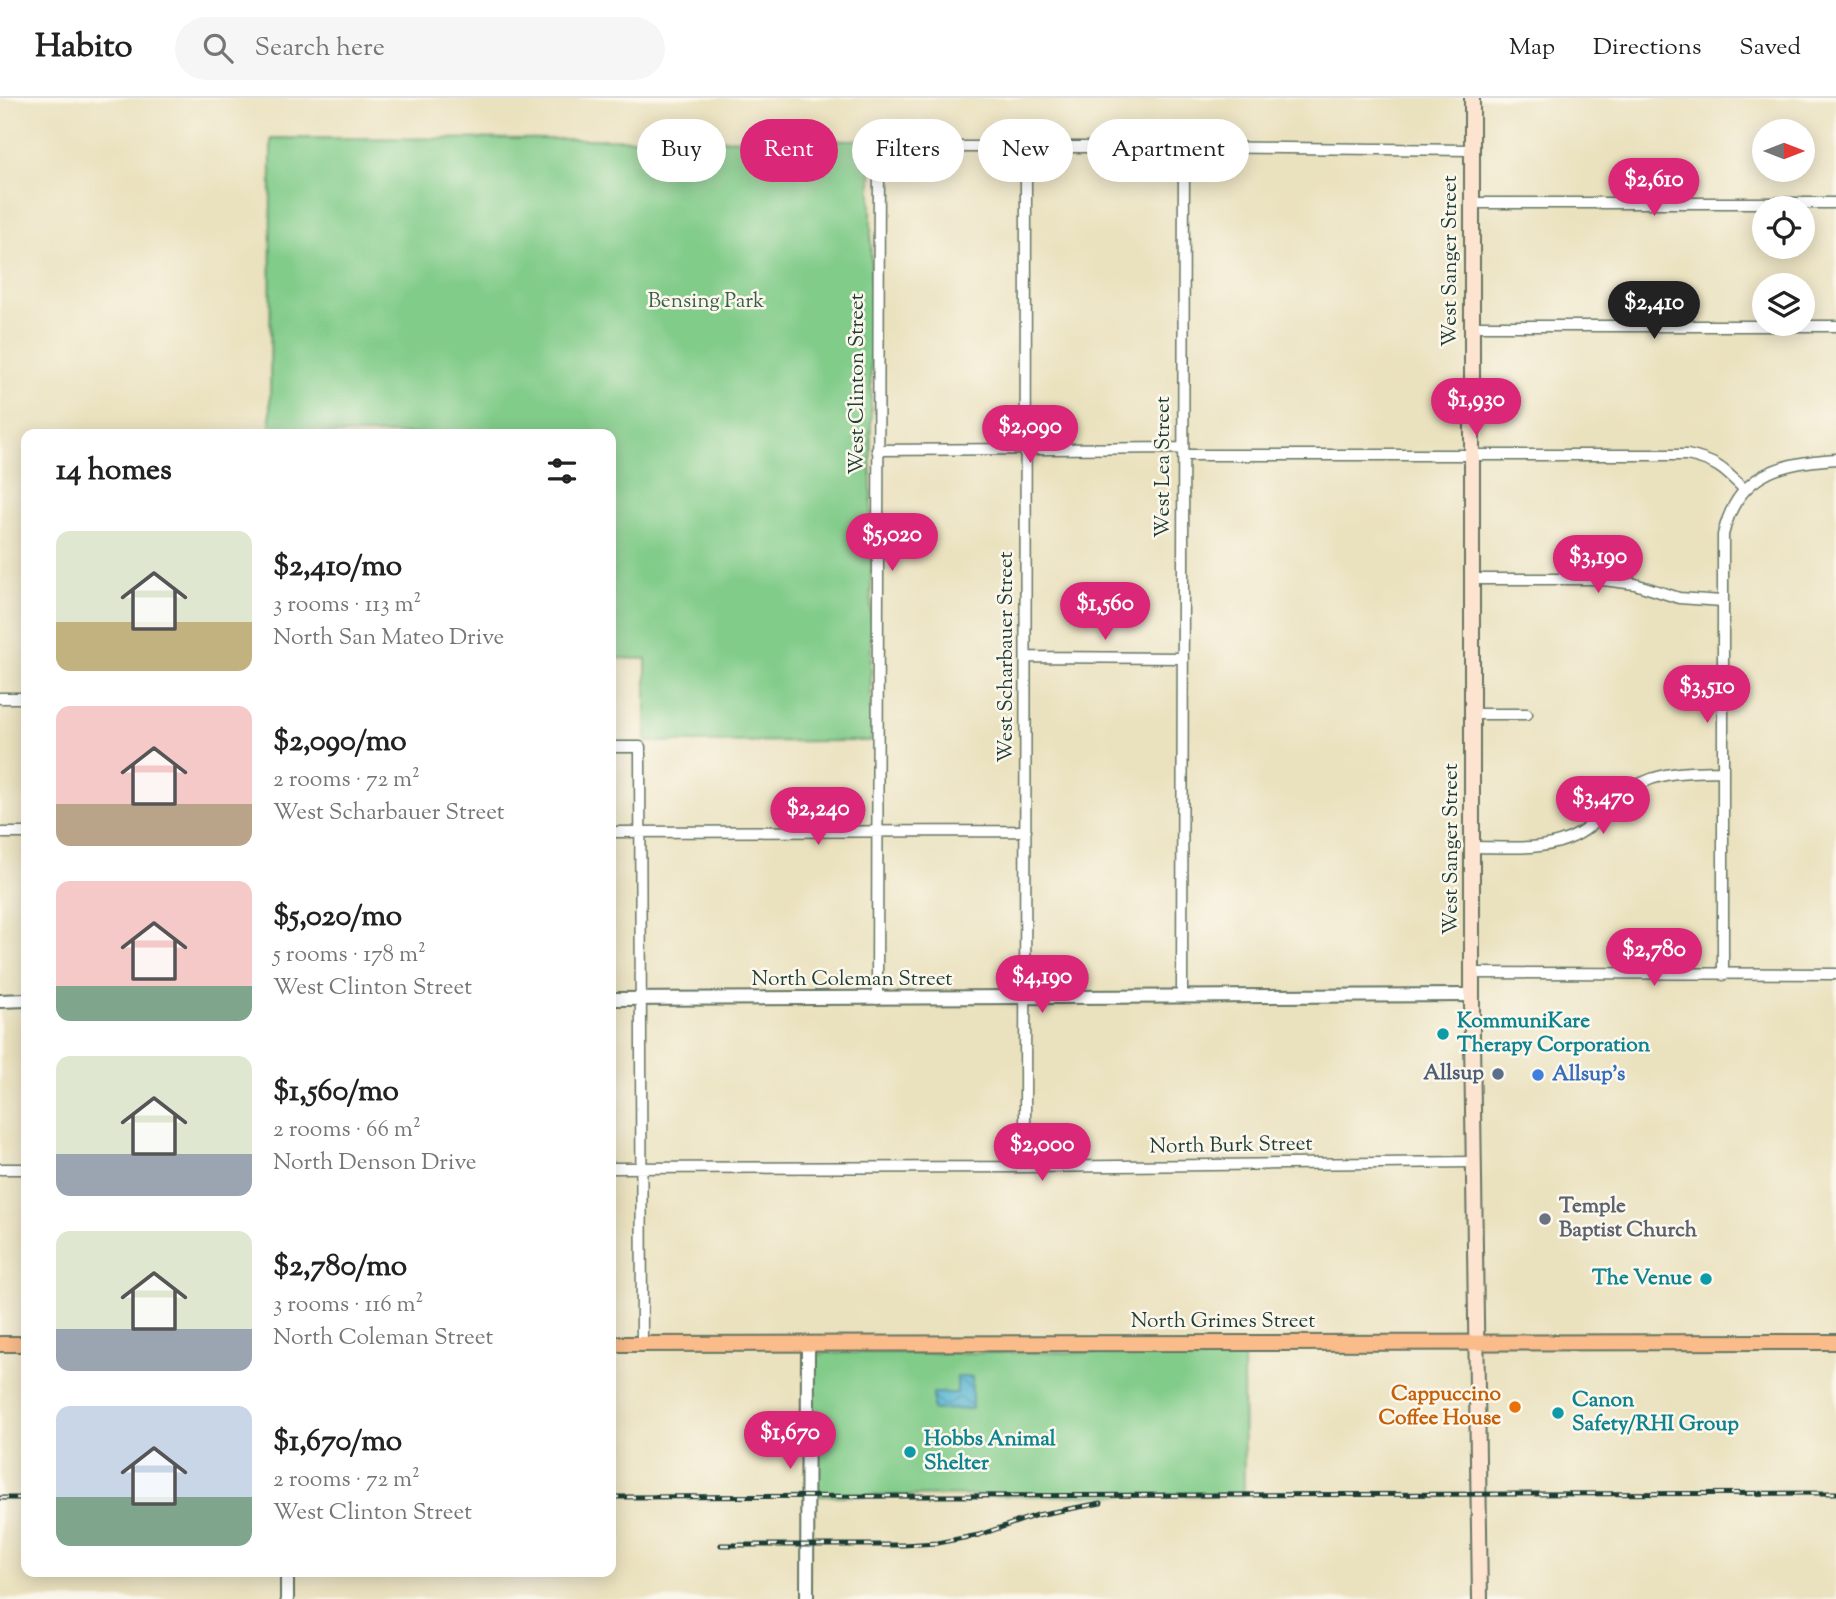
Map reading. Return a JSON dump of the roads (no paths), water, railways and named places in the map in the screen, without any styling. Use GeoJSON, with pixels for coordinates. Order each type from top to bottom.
{"type":"FeatureCollection","features":[{"type":"Feature","properties":{"kind":"main road","name":"West Sanger Street"},"geometry":{"type":"LineString","coordinates":[[1472,98],[1472,995],[1480,1599]]}},
{"type":"Feature","properties":{"kind":"main road","name":"North Grimes Street"},"geometry":{"type":"LineString","coordinates":[[616,1344],[1836,1342]]}},
{"type":"Feature","properties":{"kind":"main road"},"geometry":{"type":"LineString","coordinates":[[0,1344],[21,1344]]}},
{"type":"Feature","properties":{"kind":"street","name":"West Clinton Street"},"geometry":{"type":"LineString","coordinates":[[877,999],[877,450],[873,147],[978,147]]}},
{"type":"Feature","properties":{"kind":"street"},"geometry":{"type":"LineString","coordinates":[[1249,148],[1472,150]]}},
{"type":"Feature","properties":{"kind":"street","name":"West Scharbauer Street"},"geometry":{"type":"LineString","coordinates":[[1025,1167],[1026,182]]}},
{"type":"Feature","properties":{"kind":"street","name":"West Lea Street"},"geometry":{"type":"LineString","coordinates":[[1182,997],[1184,182]]}},
{"type":"Feature","properties":{"kind":"street"},"geometry":{"type":"LineString","coordinates":[[1472,203],[1836,203]]}},
{"type":"Feature","properties":{"kind":"street"},"geometry":{"type":"LineString","coordinates":[[1472,326],[1836,326]]}},
{"type":"Feature","properties":{"kind":"street"},"geometry":{"type":"LineString","coordinates":[[877,450],[1687,455],[1709,460],[1728,472],[1745,489]]}},
{"type":"Feature","properties":{"kind":"street"},"geometry":{"type":"LineString","coordinates":[[1723,975],[1722,601],[1723,535],[1726,520],[1745,489],[1758,477],[1787,464],[1836,459]]}},
{"type":"Feature","properties":{"kind":"street"},"geometry":{"type":"LineString","coordinates":[[1472,579],[1595,579],[1635,584],[1679,598],[1722,601]]}},
{"type":"Feature","properties":{"kind":"street"},"geometry":{"type":"LineString","coordinates":[[1027,657],[1183,658]]}},
{"type":"Feature","properties":{"kind":"street"},"geometry":{"type":"LineString","coordinates":[[0,698],[21,698]]}},
{"type":"Feature","properties":{"kind":"street"},"geometry":{"type":"LineString","coordinates":[[1472,714],[1527,714]]}},
{"type":"Feature","properties":{"kind":"street"},"geometry":{"type":"LineString","coordinates":[[616,747],[640,747],[642,1344]]}},
{"type":"Feature","properties":{"kind":"street"},"geometry":{"type":"LineString","coordinates":[[1473,847],[1530,847],[1558,843],[1588,829],[1621,797],[1649,779],[1676,773],[1723,771]]}},
{"type":"Feature","properties":{"kind":"street"},"geometry":{"type":"LineString","coordinates":[[616,832],[1026,831]]}},
{"type":"Feature","properties":{"kind":"street"},"geometry":{"type":"LineString","coordinates":[[0,833],[21,833]]}},
{"type":"Feature","properties":{"kind":"street"},"geometry":{"type":"LineString","coordinates":[[1473,973],[1836,974]]}},
{"type":"Feature","properties":{"kind":"street","name":"North Coleman Street"},"geometry":{"type":"LineString","coordinates":[[616,999],[1472,995]]}},
{"type":"Feature","properties":{"kind":"street"},"geometry":{"type":"LineString","coordinates":[[0,1000],[21,1000]]}},
{"type":"Feature","properties":{"kind":"street","name":"North Burk Street"},"geometry":{"type":"LineString","coordinates":[[616,1168],[1474,1162]]}},
{"type":"Feature","properties":{"kind":"street"},"geometry":{"type":"LineString","coordinates":[[0,1169],[21,1169]]}},
{"type":"Feature","properties":{"kind":"street"},"geometry":{"type":"LineString","coordinates":[[807,1599],[808,1344]]}},
{"type":"Feature","properties":{"kind":"street"},"geometry":{"type":"LineString","coordinates":[[287,1577],[287,1599]]}},
{"type":"Feature","properties":{"kind":"water"},"geometry":{"type":"Polygon","coordinates":[[[957,1377],[972,1377],[972,1409],[933,1410],[933,1393],[957,1393],[957,1377]]]}},
{"type":"Feature","properties":{"kind":"railway"},"geometry":{"type":"LineString","coordinates":[[616,1497],[1836,1493]]}},
{"type":"Feature","properties":{"kind":"railway"},"geometry":{"type":"LineString","coordinates":[[0,1498],[21,1498]]}},
{"type":"Feature","properties":{"kind":"railway"},"geometry":{"type":"LineString","coordinates":[[721,1545],[937,1543],[979,1535],[1037,1515],[1101,1503]]}},
{"type":"Feature","properties":{"kind":"place","name":"KommuniKare Therapy Corporation"},"geometry":{"type":"Point","coordinates":[1443,1034]}},
{"type":"Feature","properties":{"kind":"place","name":"Allsup"},"geometry":{"type":"Point","coordinates":[1498,1074]}},
{"type":"Feature","properties":{"kind":"place","name":"Allsup's"},"geometry":{"type":"Point","coordinates":[1538,1075]}},
{"type":"Feature","properties":{"kind":"place","name":"Temple Baptist Church"},"geometry":{"type":"Point","coordinates":[1545,1219]}},
{"type":"Feature","properties":{"kind":"place","name":"The Venue"},"geometry":{"type":"Point","coordinates":[1706,1279]}},
{"type":"Feature","properties":{"kind":"place","name":"Cappuccino Coffee House"},"geometry":{"type":"Point","coordinates":[1515,1407]}},
{"type":"Feature","properties":{"kind":"place","name":"Canon Safety/RHI Group"},"geometry":{"type":"Point","coordinates":[1558,1413]}},
{"type":"Feature","properties":{"kind":"place","name":"Hobbs Animal Shelter"},"geometry":{"type":"Point","coordinates":[910,1452]}},
{"type":"Feature","properties":{"kind":"park label","name":"Bensing Park"},"geometry":{"type":"Point","coordinates":[706,302]}}]}
